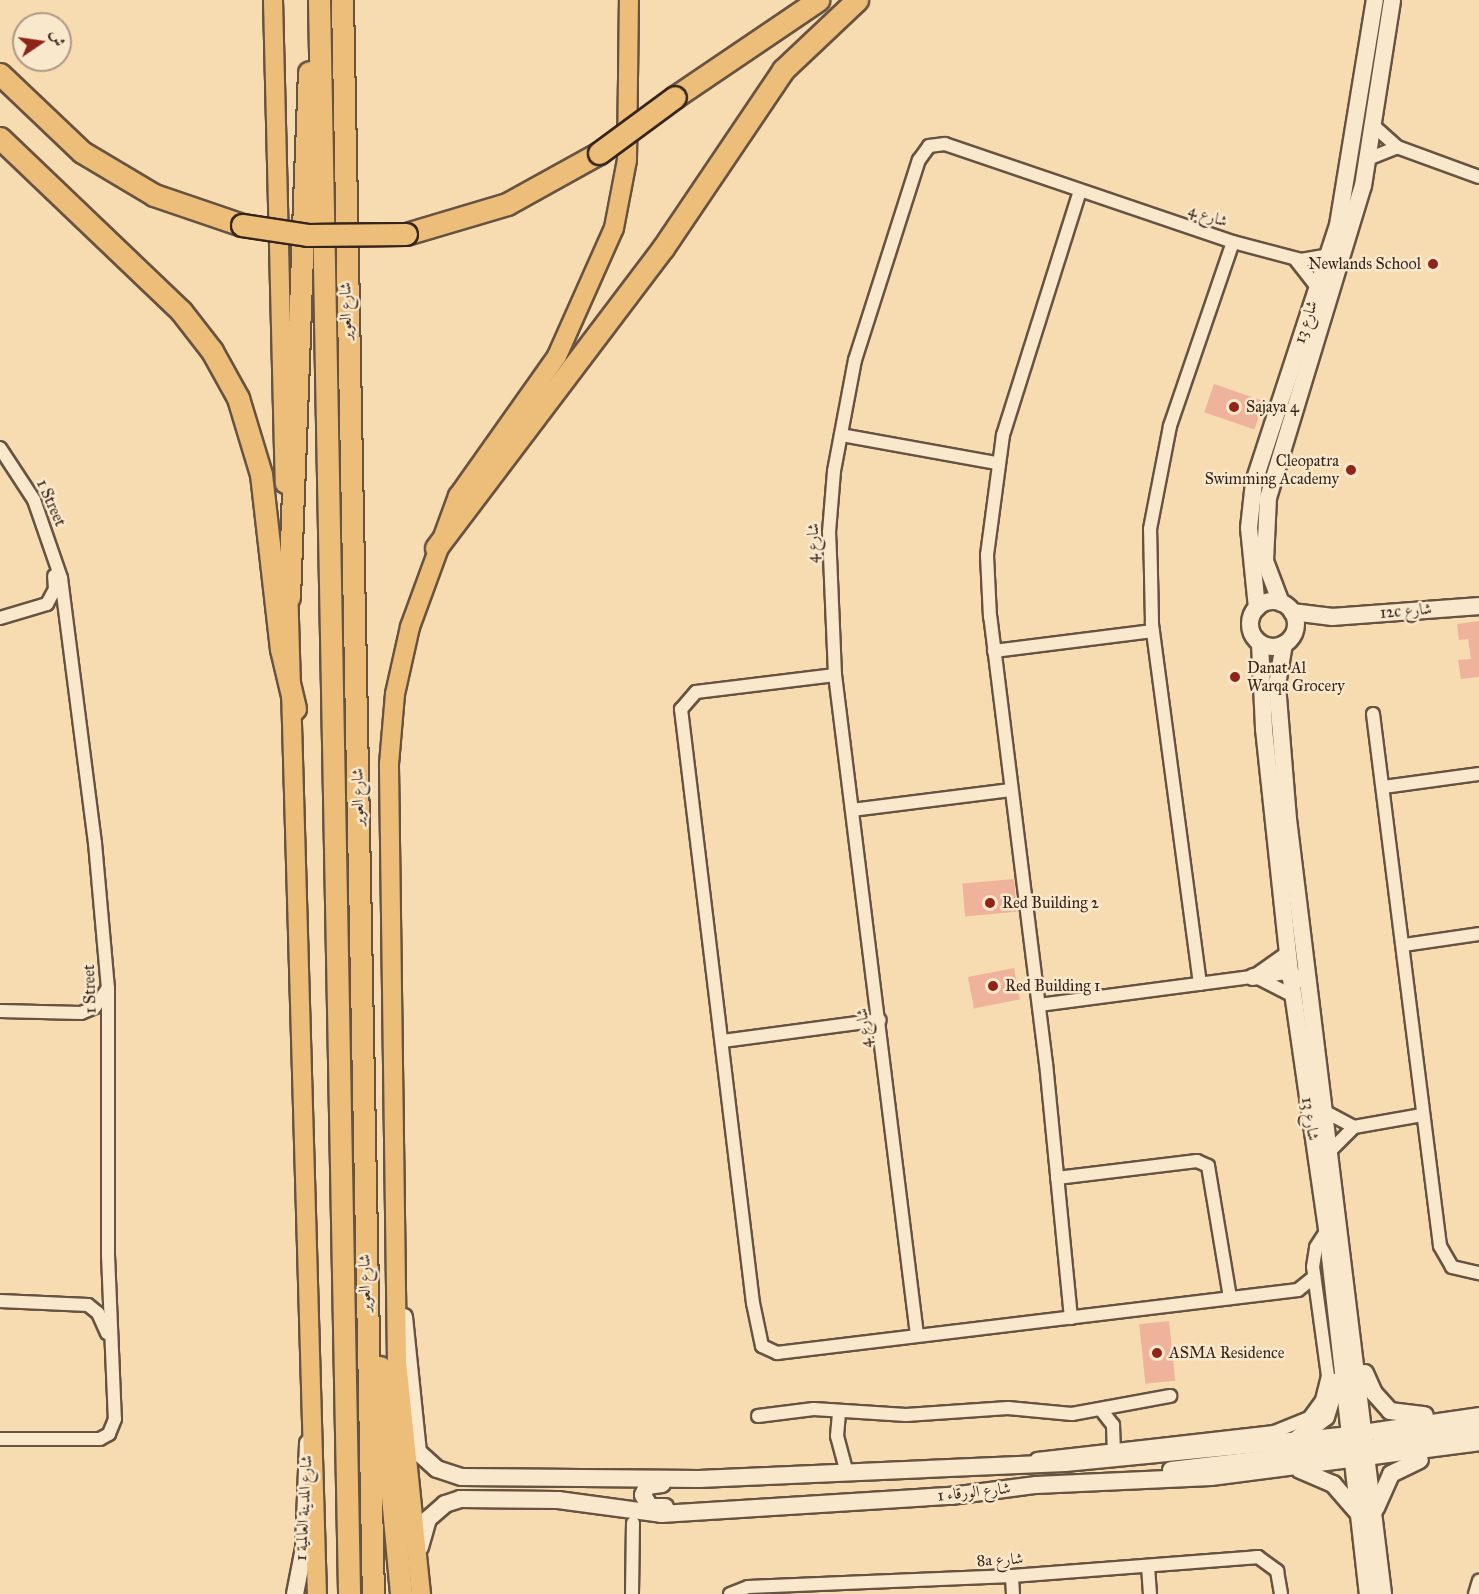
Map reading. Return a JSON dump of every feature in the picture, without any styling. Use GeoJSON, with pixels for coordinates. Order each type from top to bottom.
{"type":"FeatureCollection","features":[{"type":"Feature","properties":{"kind":"highway"},"geometry":{"type":"LineString","coordinates":[[289,597],[314,0]]}},
{"type":"Feature","properties":{"kind":"highway","name":"شارع العوير"},"geometry":{"type":"LineString","coordinates":[[319,0],[341,1297],[349,1594]]}},
{"type":"Feature","properties":{"kind":"highway","name":"شارع العوير"},"geometry":{"type":"LineString","coordinates":[[342,0],[365,1297],[373,1594]]}},
{"type":"Feature","properties":{"kind":"highway"},"geometry":{"type":"LineString","coordinates":[[0,74],[82,152],[154,195],[242,225],[307,236],[406,234],[507,204],[599,153],[818,0]]}},
{"type":"Feature","properties":{"kind":"highway"},"geometry":{"type":"LineString","coordinates":[[436,548],[663,248],[783,70],[857,0]]}},
{"type":"Feature","properties":{"kind":"highway"},"geometry":{"type":"LineString","coordinates":[[0,138],[181,311],[227,375],[248,423],[261,474],[281,649],[295,708]]}},
{"type":"Feature","properties":{"kind":"highway"},"geometry":{"type":"LineString","coordinates":[[365,1297],[379,1351],[400,1594]]}},
{"type":"Feature","properties":{"kind":"main road"},"geometry":{"type":"LineString","coordinates":[[273,0],[289,597],[295,708],[317,1594]]}},
{"type":"Feature","properties":{"kind":"main road"},"geometry":{"type":"LineString","coordinates":[[421,1594],[398,1362],[399,1263],[389,764],[394,694],[436,548],[458,496],[557,356],[603,261],[627,160],[629,0]]}},
{"type":"Feature","properties":{"kind":"street","name":"شارع 13"},"geometry":{"type":"LineString","coordinates":[[1375,0],[1355,143],[1329,255],[1254,482],[1249,528],[1257,608],[1251,629],[1260,643],[1266,749],[1293,996],[1328,1230],[1350,1448],[1383,1594]]}},
{"type":"Feature","properties":{"kind":"street","name":"شارع 13"},"geometry":{"type":"LineString","coordinates":[[1368,1594],[1367,1446],[1357,1351],[1324,1110],[1277,697],[1289,638],[1286,607],[1265,561],[1268,498],[1341,267],[1368,159],[1375,127],[1392,0]]}},
{"type":"Feature","properties":{"kind":"street"},"geometry":{"type":"LineString","coordinates":[[1375,127],[1397,147],[1479,177]]}},
{"type":"Feature","properties":{"kind":"street","name":"شارع 4"},"geometry":{"type":"LineString","coordinates":[[917,1335],[836,675],[829,522],[841,435],[865,322],[923,151],[945,144],[1233,242],[1294,258],[1329,255]]}},
{"type":"Feature","properties":{"kind":"street"},"geometry":{"type":"LineString","coordinates":[[1368,159],[1397,147]]}},
{"type":"Feature","properties":{"kind":"street"},"geometry":{"type":"LineString","coordinates":[[1071,1318],[1039,1005],[994,651],[987,555],[997,463],[1080,191]]}},
{"type":"Feature","properties":{"kind":"street"},"geometry":{"type":"LineString","coordinates":[[1200,984],[1153,631],[1149,555],[1157,477],[1233,242]]}},
{"type":"Feature","properties":{"kind":"street"},"geometry":{"type":"LineString","coordinates":[[1294,258],[1317,287]]}},
{"type":"Feature","properties":{"kind":"street"},"geometry":{"type":"LineString","coordinates":[[841,435],[997,463]]}},
{"type":"Feature","properties":{"kind":"street","name":"1 Street"},"geometry":{"type":"LineString","coordinates":[[0,448],[33,500],[50,543],[63,590],[72,657],[108,988],[110,1343],[115,1419],[110,1434],[95,1440],[0,1438]]}},
{"type":"Feature","properties":{"kind":"street"},"geometry":{"type":"LineString","coordinates":[[0,618],[42,608],[51,600],[55,584],[50,543]]}},
{"type":"Feature","properties":{"kind":"street","name":"12c شارع"},"geometry":{"type":"LineString","coordinates":[[1257,608],[1286,607],[1333,617],[1479,606]]}},
{"type":"Feature","properties":{"kind":"street","name":"12c شارع"},"geometry":{"type":"LineString","coordinates":[[1289,638],[1333,617]]}},
{"type":"Feature","properties":{"kind":"street"},"geometry":{"type":"LineString","coordinates":[[994,651],[1153,631]]}},
{"type":"Feature","properties":{"kind":"street"},"geometry":{"type":"LineString","coordinates":[[1260,643],[1289,638]]}},
{"type":"Feature","properties":{"kind":"street"},"geometry":{"type":"LineString","coordinates":[[836,675],[696,692],[681,709],[753,1303],[762,1346],[777,1353],[1298,1290],[1314,1276]]}},
{"type":"Feature","properties":{"kind":"street"},"geometry":{"type":"LineString","coordinates":[[1373,714],[1404,945],[1422,1115],[1442,1255],[1457,1271],[1479,1273]]}},
{"type":"Feature","properties":{"kind":"street"},"geometry":{"type":"LineString","coordinates":[[1384,787],[1479,774]]}},
{"type":"Feature","properties":{"kind":"street"},"geometry":{"type":"LineString","coordinates":[[852,810],[1011,790]]}},
{"type":"Feature","properties":{"kind":"street"},"geometry":{"type":"LineString","coordinates":[[1404,945],[1479,934]]}},
{"type":"Feature","properties":{"kind":"street"},"geometry":{"type":"LineString","coordinates":[[1254,977],[1288,952]]}},
{"type":"Feature","properties":{"kind":"street"},"geometry":{"type":"LineString","coordinates":[[1039,1005],[1290,972],[1301,983],[1317,1049]]}},
{"type":"Feature","properties":{"kind":"street"},"geometry":{"type":"LineString","coordinates":[[1254,977],[1275,983],[1293,996]]}},
{"type":"Feature","properties":{"kind":"street"},"geometry":{"type":"LineString","coordinates":[[0,1011],[81,1013],[101,1002],[108,988]]}},
{"type":"Feature","properties":{"kind":"street"},"geometry":{"type":"LineString","coordinates":[[723,1041],[879,1020]]}},
{"type":"Feature","properties":{"kind":"street"},"geometry":{"type":"LineString","coordinates":[[1324,1110],[1354,1127]]}},
{"type":"Feature","properties":{"kind":"street"},"geometry":{"type":"LineString","coordinates":[[1331,1150],[1354,1127],[1422,1115]]}},
{"type":"Feature","properties":{"kind":"street"},"geometry":{"type":"LineString","coordinates":[[1057,1178],[1197,1161],[1208,1166],[1230,1298]]}},
{"type":"Feature","properties":{"kind":"street"},"geometry":{"type":"LineString","coordinates":[[1025,1464],[1057,1454],[1274,1432],[1309,1418],[1322,1400],[1328,1376],[1314,1276],[1316,1246],[1328,1230]]}},
{"type":"Feature","properties":{"kind":"street","name":"شارع الورقاء 1"},"geometry":{"type":"LineString","coordinates":[[399,1263],[418,1452],[437,1469],[471,1477],[699,1479],[1025,1464],[1292,1441],[1350,1448],[1367,1446],[1434,1450],[1479,1442]]}},
{"type":"Feature","properties":{"kind":"street"},"geometry":{"type":"LineString","coordinates":[[1298,1290],[1319,1306]]}},
{"type":"Feature","properties":{"kind":"street"},"geometry":{"type":"LineString","coordinates":[[0,1301],[87,1305],[102,1318],[110,1343]]}},
{"type":"Feature","properties":{"kind":"street"},"geometry":{"type":"LineString","coordinates":[[1357,1351],[1374,1393],[1390,1411],[1411,1417],[1439,1414],[1451,1420]]}},
{"type":"Feature","properties":{"kind":"street"},"geometry":{"type":"LineString","coordinates":[[1292,1441],[1315,1428],[1330,1411],[1340,1355]]}},
{"type":"Feature","properties":{"kind":"street"},"geometry":{"type":"LineString","coordinates":[[758,1416],[814,1409],[839,1413],[906,1415],[1008,1408],[1063,1415],[1102,1411],[1170,1396]]}},
{"type":"Feature","properties":{"kind":"street"},"geometry":{"type":"LineString","coordinates":[[1102,1411],[1115,1431],[1114,1449]]}},
{"type":"Feature","properties":{"kind":"street"},"geometry":{"type":"LineString","coordinates":[[839,1413],[837,1436],[847,1473]]}},
{"type":"Feature","properties":{"kind":"street","name":"شارع الورقاء 1"},"geometry":{"type":"LineString","coordinates":[[1367,1446],[1451,1420],[1479,1416]]}},
{"type":"Feature","properties":{"kind":"street","name":"شارع المدينة العالمية 1"},"geometry":{"type":"LineString","coordinates":[[295,1594],[304,1548],[305,1463],[313,1422]]}},
{"type":"Feature","properties":{"kind":"street"},"geometry":{"type":"LineString","coordinates":[[1129,1480],[1177,1469],[1350,1448],[1357,1451],[1367,1446],[1479,1428]]}},
{"type":"Feature","properties":{"kind":"street","name":"شارع الورقاء 1"},"geometry":{"type":"LineString","coordinates":[[419,1572],[421,1533],[428,1519],[446,1504],[468,1499],[558,1500],[639,1513],[686,1512],[1296,1469],[1350,1448]]}},
{"type":"Feature","properties":{"kind":"street"},"geometry":{"type":"LineString","coordinates":[[1296,1469],[1333,1484],[1367,1517],[1391,1474],[1434,1450]]}},
{"type":"Feature","properties":{"kind":"street"},"geometry":{"type":"LineString","coordinates":[[686,1512],[650,1506],[643,1492],[651,1484],[699,1479]]}},
{"type":"Feature","properties":{"kind":"street"},"geometry":{"type":"LineString","coordinates":[[633,1523],[633,1594]]}},
{"type":"Feature","properties":{"kind":"street","name":"8a شارع"},"geometry":{"type":"LineString","coordinates":[[730,1594],[748,1587],[875,1589],[1258,1557],[1272,1562],[1281,1594]]}},
{"type":"Feature","properties":{"kind":"street"},"geometry":{"type":"LineString","coordinates":[[1148,1566],[1150,1594]]}},
{"type":"Feature","properties":{"kind":"street"},"geometry":{"type":"LineString","coordinates":[[1012,1576],[1013,1594]]}},
{"type":"Feature","properties":{"kind":"street"},"geometry":{"type":"LineString","coordinates":[[1475,1594],[1479,1581]]}},
{"type":"Feature","properties":{"kind":"building","name":"Sajaya 4"},"geometry":{"type":"Polygon","coordinates":[[[1214,384],[1264,401],[1254,430],[1204,412],[1214,384]]]}},
{"type":"Feature","properties":{"kind":"building"},"geometry":{"type":"Polygon","coordinates":[[[1479,621],[1479,677],[1461,679],[1458,660],[1471,659],[1468,639],[1459,640],[1457,624],[1479,621]]]}},
{"type":"Feature","properties":{"kind":"building","name":"Red Building 2"},"geometry":{"type":"Polygon","coordinates":[[[1014,879],[1017,912],[965,916],[962,884],[1014,879]]]}},
{"type":"Feature","properties":{"kind":"building","name":"Red Building 1"},"geometry":{"type":"Polygon","coordinates":[[[1014,968],[1020,999],[974,1008],[968,977],[1014,968]]]}},
{"type":"Feature","properties":{"kind":"building","name":"ASMA Residence"},"geometry":{"type":"Polygon","coordinates":[[[1169,1321],[1175,1381],[1145,1384],[1139,1324],[1169,1321]]]}},
{"type":"Feature","properties":{"kind":"place","name":"Newlands School"},"geometry":{"type":"Point","coordinates":[1433,264]}},
{"type":"Feature","properties":{"kind":"place","name":"Sajaya 4"},"geometry":{"type":"Point","coordinates":[1234,407]}},
{"type":"Feature","properties":{"kind":"place","name":"Cleopatra Swimming Academy"},"geometry":{"type":"Point","coordinates":[1351,470]}},
{"type":"Feature","properties":{"kind":"place","name":"Danat Al Warqa Grocery"},"geometry":{"type":"Point","coordinates":[1235,677]}},
{"type":"Feature","properties":{"kind":"place","name":"Red Building 2"},"geometry":{"type":"Point","coordinates":[990,903]}},
{"type":"Feature","properties":{"kind":"place","name":"Red Building 1"},"geometry":{"type":"Point","coordinates":[993,986]}},
{"type":"Feature","properties":{"kind":"place","name":"ASMA Residence"},"geometry":{"type":"Point","coordinates":[1157,1353]}}]}
